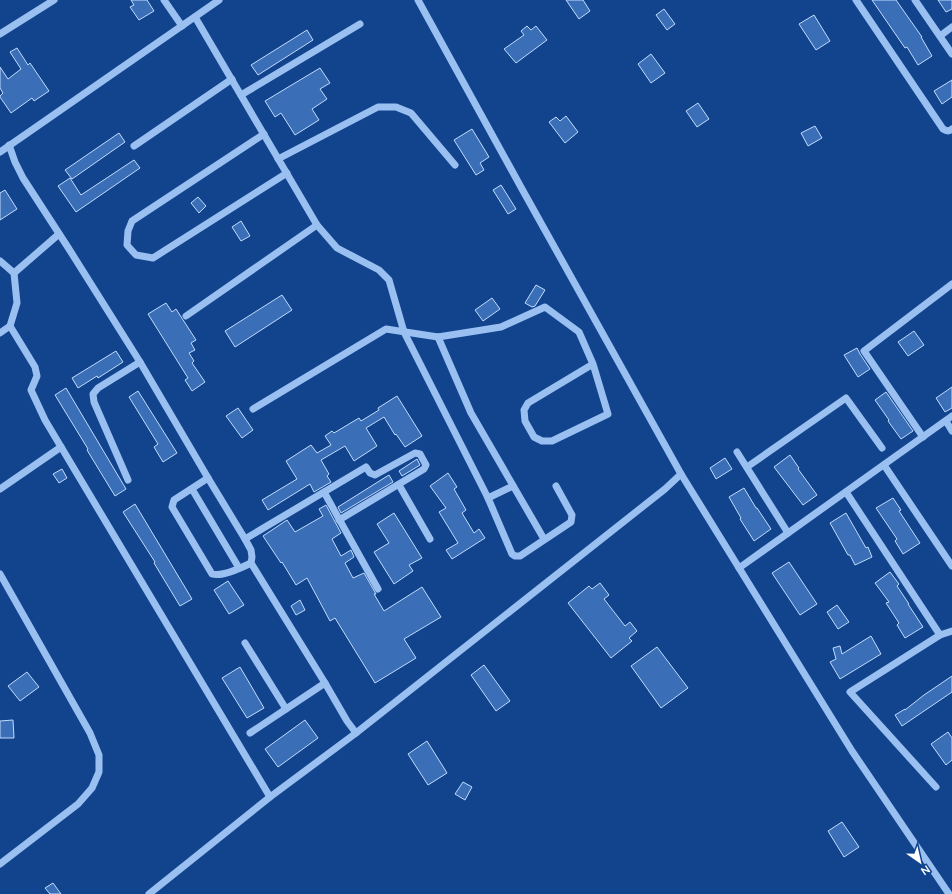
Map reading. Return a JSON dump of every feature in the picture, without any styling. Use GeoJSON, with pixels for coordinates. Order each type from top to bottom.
{"type":"FeatureCollection","features":[{"type":"Feature","properties":{"kind":"street"},"geometry":{"type":"LineString","coordinates":[[0,34],[54,0]]}},
{"type":"Feature","properties":{"kind":"street"},"geometry":{"type":"LineString","coordinates":[[164,0],[182,26]]}},
{"type":"Feature","properties":{"kind":"street"},"geometry":{"type":"LineString","coordinates":[[0,152],[219,0]]}},
{"type":"Feature","properties":{"kind":"street"},"geometry":{"type":"LineString","coordinates":[[418,0],[681,474],[852,751],[949,894]]}},
{"type":"Feature","properties":{"kind":"street"},"geometry":{"type":"LineString","coordinates":[[856,0],[943,129],[946,131],[950,131],[952,129]]}},
{"type":"Feature","properties":{"kind":"street"},"geometry":{"type":"LineString","coordinates":[[915,0],[952,54]]}},
{"type":"Feature","properties":{"kind":"street"},"geometry":{"type":"LineString","coordinates":[[195,17],[317,225],[337,248],[379,270],[389,280],[404,332],[488,498],[512,554],[515,556],[520,556],[571,522],[572,515],[556,486]]}},
{"type":"Feature","properties":{"kind":"street"},"geometry":{"type":"LineString","coordinates":[[241,95],[360,24]]}},
{"type":"Feature","properties":{"kind":"street"},"geometry":{"type":"LineString","coordinates":[[940,36],[952,28]]}},
{"type":"Feature","properties":{"kind":"street"},"geometry":{"type":"LineString","coordinates":[[134,146],[232,79]]}},
{"type":"Feature","properties":{"kind":"street"},"geometry":{"type":"LineString","coordinates":[[278,159],[378,107],[396,106],[411,113],[455,165]]}},
{"type":"Feature","properties":{"kind":"street"},"geometry":{"type":"LineString","coordinates":[[264,134],[132,221],[128,231],[127,245],[136,255],[153,258],[286,173]]}},
{"type":"Feature","properties":{"kind":"street"},"geometry":{"type":"LineString","coordinates":[[9,145],[23,178],[140,362],[245,539],[251,550],[251,563],[347,721],[356,733]]}},
{"type":"Feature","properties":{"kind":"street"},"geometry":{"type":"LineString","coordinates":[[186,316],[317,225]]}},
{"type":"Feature","properties":{"kind":"street"},"geometry":{"type":"LineString","coordinates":[[14,273],[59,234]]}},
{"type":"Feature","properties":{"kind":"street"},"geometry":{"type":"LineString","coordinates":[[0,261],[14,273],[17,303],[10,326],[0,333]]}},
{"type":"Feature","properties":{"kind":"street"},"geometry":{"type":"LineString","coordinates":[[923,437],[864,351],[951,287]]}},
{"type":"Feature","properties":{"kind":"street"},"geometry":{"type":"LineString","coordinates":[[253,409],[386,329],[438,337],[501,327],[545,307],[579,332],[592,364],[608,414],[552,441],[542,441],[534,436],[525,421],[524,410],[528,403],[592,364]]}},
{"type":"Feature","properties":{"kind":"street"},"geometry":{"type":"LineString","coordinates":[[10,326],[35,367],[37,376],[31,390],[45,420],[270,797]]}},
{"type":"Feature","properties":{"kind":"street"},"geometry":{"type":"LineString","coordinates":[[438,337],[471,413],[544,540]]}},
{"type":"Feature","properties":{"kind":"street"},"geometry":{"type":"LineString","coordinates":[[128,480],[94,402],[93,394],[98,388],[140,362]]}},
{"type":"Feature","properties":{"kind":"street"},"geometry":{"type":"LineString","coordinates":[[747,467],[846,398],[882,448]]}},
{"type":"Feature","properties":{"kind":"street"},"geometry":{"type":"LineString","coordinates":[[739,568],[952,416]]}},
{"type":"Feature","properties":{"kind":"street"},"geometry":{"type":"LineString","coordinates":[[946,421],[952,431]]}},
{"type":"Feature","properties":{"kind":"street"},"geometry":{"type":"LineString","coordinates":[[0,490],[61,447]]}},
{"type":"Feature","properties":{"kind":"street"},"geometry":{"type":"LineString","coordinates":[[737,452],[788,533]]}},
{"type":"Feature","properties":{"kind":"street"},"geometry":{"type":"LineString","coordinates":[[245,539],[366,467],[370,473],[375,475],[415,453],[420,454],[426,465],[424,469],[339,520]]}},
{"type":"Feature","properties":{"kind":"street"},"geometry":{"type":"LineString","coordinates":[[884,465],[952,566]]}},
{"type":"Feature","properties":{"kind":"street"},"geometry":{"type":"LineString","coordinates":[[149,894],[270,797],[356,733],[665,489],[681,474]]}},
{"type":"Feature","properties":{"kind":"street"},"geometry":{"type":"LineString","coordinates":[[208,478],[174,500],[172,507],[212,574],[216,576],[251,563]]}},
{"type":"Feature","properties":{"kind":"street"},"geometry":{"type":"LineString","coordinates":[[399,484],[430,539]]}},
{"type":"Feature","properties":{"kind":"street"},"geometry":{"type":"LineString","coordinates":[[488,498],[513,486]]}},
{"type":"Feature","properties":{"kind":"street"},"geometry":{"type":"LineString","coordinates":[[192,489],[239,568]]}},
{"type":"Feature","properties":{"kind":"street"},"geometry":{"type":"LineString","coordinates":[[324,492],[378,589]]}},
{"type":"Feature","properties":{"kind":"street"},"geometry":{"type":"LineString","coordinates":[[846,492],[940,635]]}},
{"type":"Feature","properties":{"kind":"street"},"geometry":{"type":"LineString","coordinates":[[0,574],[90,733],[99,755],[99,772],[92,788],[78,804],[0,864]]}},
{"type":"Feature","properties":{"kind":"street"},"geometry":{"type":"LineString","coordinates":[[936,787],[850,692],[940,635],[952,630]]}},
{"type":"Feature","properties":{"kind":"street"},"geometry":{"type":"LineString","coordinates":[[245,643],[286,709]]}},
{"type":"Feature","properties":{"kind":"street"},"geometry":{"type":"LineString","coordinates":[[250,733],[325,683]]}},
{"type":"Feature","properties":{"kind":"building"},"geometry":{"type":"Polygon","coordinates":[[[131,0],[147,0],[154,11],[139,20],[130,7],[134,5],[131,0]]]}},
{"type":"Feature","properties":{"kind":"building"},"geometry":{"type":"Polygon","coordinates":[[[566,0],[583,0],[590,11],[579,19],[566,0]]]}},
{"type":"Feature","properties":{"kind":"building"},"geometry":{"type":"Polygon","coordinates":[[[872,0],[896,0],[922,37],[932,56],[918,65],[907,47],[905,48],[872,0]]]}},
{"type":"Feature","properties":{"kind":"building"},"geometry":{"type":"Polygon","coordinates":[[[938,0],[952,0],[952,9],[946,12],[938,0]]]}},
{"type":"Feature","properties":{"kind":"building"},"geometry":{"type":"Polygon","coordinates":[[[664,9],[675,24],[667,30],[656,15],[664,9]]]}},
{"type":"Feature","properties":{"kind":"building"},"geometry":{"type":"Polygon","coordinates":[[[814,15],[830,41],[816,50],[799,24],[814,15]]]}},
{"type":"Feature","properties":{"kind":"building"},"geometry":{"type":"Polygon","coordinates":[[[527,26],[531,30],[536,26],[547,40],[516,63],[504,49],[524,35],[521,31],[527,26]]]}},
{"type":"Feature","properties":{"kind":"building"},"geometry":{"type":"Polygon","coordinates":[[[307,30],[313,40],[258,75],[251,65],[307,30]]]}},
{"type":"Feature","properties":{"kind":"building"},"geometry":{"type":"Polygon","coordinates":[[[17,48],[28,65],[30,63],[49,91],[34,101],[32,98],[11,113],[0,97],[3,93],[0,88],[0,67],[8,79],[21,69],[10,52],[17,48]]]}},
{"type":"Feature","properties":{"kind":"building"},"geometry":{"type":"Polygon","coordinates":[[[651,54],[665,73],[651,83],[638,64],[651,54]]]}},
{"type":"Feature","properties":{"kind":"building"},"geometry":{"type":"Polygon","coordinates":[[[320,68],[330,83],[320,89],[327,99],[312,109],[319,120],[295,135],[281,113],[275,117],[265,101],[320,68]]]}},
{"type":"Feature","properties":{"kind":"building"},"geometry":{"type":"Polygon","coordinates":[[[952,80],[952,97],[942,104],[934,91],[952,80]]]}},
{"type":"Feature","properties":{"kind":"building"},"geometry":{"type":"Polygon","coordinates":[[[698,103],[709,119],[697,127],[686,111],[698,103]]]}},
{"type":"Feature","properties":{"kind":"building"},"geometry":{"type":"Polygon","coordinates":[[[566,116],[578,132],[565,143],[549,122],[556,117],[560,121],[566,116]]]}},
{"type":"Feature","properties":{"kind":"building"},"geometry":{"type":"Polygon","coordinates":[[[815,126],[822,138],[808,146],[801,133],[815,126]]]}},
{"type":"Feature","properties":{"kind":"building"},"geometry":{"type":"Polygon","coordinates":[[[472,129],[489,157],[480,163],[484,170],[476,175],[454,140],[472,129]]]}},
{"type":"Feature","properties":{"kind":"building"},"geometry":{"type":"Polygon","coordinates":[[[119,133],[125,142],[72,179],[65,170],[119,133]]]}},
{"type":"Feature","properties":{"kind":"building"},"geometry":{"type":"Polygon","coordinates":[[[134,160],[140,168],[76,212],[58,186],[70,178],[81,195],[134,160]]]}},
{"type":"Feature","properties":{"kind":"building"},"geometry":{"type":"Polygon","coordinates":[[[501,185],[516,209],[508,214],[493,190],[501,185]]]}},
{"type":"Feature","properties":{"kind":"building"},"geometry":{"type":"Polygon","coordinates":[[[5,190],[17,209],[0,220],[0,193],[5,190]]]}},
{"type":"Feature","properties":{"kind":"building"},"geometry":{"type":"Polygon","coordinates":[[[198,197],[206,206],[199,213],[191,203],[198,197]]]}},
{"type":"Feature","properties":{"kind":"building"},"geometry":{"type":"Polygon","coordinates":[[[241,221],[250,236],[241,241],[232,227],[241,221]]]}},
{"type":"Feature","properties":{"kind":"building"},"geometry":{"type":"Polygon","coordinates":[[[536,285],[545,290],[535,306],[532,307],[525,303],[536,285]]]}},
{"type":"Feature","properties":{"kind":"building"},"geometry":{"type":"Polygon","coordinates":[[[282,295],[292,310],[235,347],[225,331],[282,295]]]}},
{"type":"Feature","properties":{"kind":"building"},"geometry":{"type":"Polygon","coordinates":[[[492,298],[500,309],[483,321],[475,310],[492,298]]]}},
{"type":"Feature","properties":{"kind":"building"},"geometry":{"type":"Polygon","coordinates":[[[166,303],[172,312],[176,309],[196,340],[191,343],[195,350],[189,353],[194,361],[192,363],[205,382],[192,391],[185,380],[188,378],[148,314],[166,303]]]}},
{"type":"Feature","properties":{"kind":"building"},"geometry":{"type":"Polygon","coordinates":[[[914,331],[924,345],[908,356],[898,342],[914,331]]]}},
{"type":"Feature","properties":{"kind":"building"},"geometry":{"type":"Polygon","coordinates":[[[857,348],[870,369],[858,377],[844,355],[857,348]]]}},
{"type":"Feature","properties":{"kind":"building"},"geometry":{"type":"Polygon","coordinates":[[[116,351],[123,362],[98,378],[97,376],[78,388],[72,378],[116,351]]]}},
{"type":"Feature","properties":{"kind":"building"},"geometry":{"type":"Polygon","coordinates":[[[952,387],[952,408],[945,412],[936,398],[952,387]]]}},
{"type":"Feature","properties":{"kind":"building"},"geometry":{"type":"Polygon","coordinates":[[[66,388],[126,489],[115,496],[55,395],[66,388]]]}},
{"type":"Feature","properties":{"kind":"building"},"geometry":{"type":"Polygon","coordinates":[[[138,391],[177,453],[163,462],[154,447],[158,444],[129,397],[138,391]]]}},
{"type":"Feature","properties":{"kind":"building"},"geometry":{"type":"Polygon","coordinates":[[[886,392],[913,431],[901,439],[875,400],[886,392]]]}},
{"type":"Feature","properties":{"kind":"building"},"geometry":{"type":"Polygon","coordinates":[[[397,396],[422,436],[405,447],[396,434],[395,435],[384,417],[366,428],[377,446],[354,461],[345,446],[321,460],[329,474],[327,476],[331,482],[314,492],[310,484],[268,510],[262,500],[297,479],[286,461],[311,445],[317,453],[331,445],[325,436],[332,431],[334,433],[359,418],[361,421],[379,410],[378,408],[397,396]]]}},
{"type":"Feature","properties":{"kind":"building"},"geometry":{"type":"Polygon","coordinates":[[[238,408],[253,430],[242,438],[226,416],[238,408]]]}},
{"type":"Feature","properties":{"kind":"building"},"geometry":{"type":"Polygon","coordinates":[[[790,455],[799,468],[798,469],[817,495],[803,505],[774,467],[790,455]]]}},
{"type":"Feature","properties":{"kind":"building"},"geometry":{"type":"Polygon","coordinates":[[[725,458],[732,469],[716,479],[710,468],[725,458]]]}},
{"type":"Feature","properties":{"kind":"building"},"geometry":{"type":"Polygon","coordinates":[[[417,459],[420,465],[402,476],[399,471],[417,459]]]}},
{"type":"Feature","properties":{"kind":"building"},"geometry":{"type":"Polygon","coordinates":[[[62,469],[67,478],[59,483],[53,474],[62,469]]]}},
{"type":"Feature","properties":{"kind":"building"},"geometry":{"type":"Polygon","coordinates":[[[448,473],[457,487],[454,489],[466,510],[462,513],[474,533],[479,529],[485,538],[452,559],[446,550],[458,543],[439,512],[446,508],[430,486],[448,473]]]}},
{"type":"Feature","properties":{"kind":"building"},"geometry":{"type":"Polygon","coordinates":[[[389,475],[393,482],[341,513],[338,507],[389,475]]]}},
{"type":"Feature","properties":{"kind":"building"},"geometry":{"type":"Polygon","coordinates":[[[744,488],[771,529],[754,541],[740,519],[741,518],[729,497],[744,488]]]}},
{"type":"Feature","properties":{"kind":"building"},"geometry":{"type":"Polygon","coordinates":[[[893,498],[901,510],[899,511],[920,543],[903,554],[895,541],[897,539],[876,508],[893,498]]]}},
{"type":"Feature","properties":{"kind":"building"},"geometry":{"type":"Polygon","coordinates":[[[135,504],[192,599],[180,606],[154,563],[155,562],[123,512],[135,504]]]}},
{"type":"Feature","properties":{"kind":"building"},"geometry":{"type":"Polygon","coordinates":[[[326,505],[341,533],[332,539],[341,556],[351,550],[354,557],[345,563],[353,578],[364,573],[384,611],[422,587],[441,617],[404,639],[416,658],[375,683],[335,618],[330,621],[307,578],[296,585],[282,562],[281,563],[263,536],[287,520],[295,532],[323,516],[319,509],[326,505]]]}},
{"type":"Feature","properties":{"kind":"building"},"geometry":{"type":"Polygon","coordinates":[[[394,513],[422,558],[409,565],[413,571],[394,584],[374,552],[389,543],[377,524],[394,513]]]}},
{"type":"Feature","properties":{"kind":"building"},"geometry":{"type":"Polygon","coordinates":[[[846,513],[866,548],[868,547],[872,557],[855,565],[830,523],[846,513]]]}},
{"type":"Feature","properties":{"kind":"building"},"geometry":{"type":"Polygon","coordinates":[[[789,562],[817,604],[800,615],[772,573],[789,562]]]}},
{"type":"Feature","properties":{"kind":"building"},"geometry":{"type":"Polygon","coordinates":[[[890,572],[899,584],[897,586],[923,627],[905,638],[897,625],[899,623],[886,603],[889,602],[875,583],[890,572]]]}},
{"type":"Feature","properties":{"kind":"building"},"geometry":{"type":"Polygon","coordinates":[[[228,581],[244,605],[229,614],[214,590],[228,581]]]}},
{"type":"Feature","properties":{"kind":"building"},"geometry":{"type":"Polygon","coordinates":[[[600,583],[609,595],[604,599],[625,626],[630,622],[637,631],[629,638],[632,641],[611,658],[568,603],[589,586],[592,589],[600,583]]]}},
{"type":"Feature","properties":{"kind":"building"},"geometry":{"type":"Polygon","coordinates":[[[300,600],[305,610],[296,615],[291,606],[300,600]]]}},
{"type":"Feature","properties":{"kind":"building"},"geometry":{"type":"Polygon","coordinates":[[[837,605],[849,622],[838,629],[827,612],[837,605]]]}},
{"type":"Feature","properties":{"kind":"building"},"geometry":{"type":"Polygon","coordinates":[[[871,636],[881,654],[840,679],[830,662],[836,659],[833,648],[840,646],[842,654],[871,636]]]}},
{"type":"Feature","properties":{"kind":"building"},"geometry":{"type":"Polygon","coordinates":[[[657,647],[688,688],[661,708],[631,666],[657,647]]]}},
{"type":"Feature","properties":{"kind":"building"},"geometry":{"type":"Polygon","coordinates":[[[484,665],[510,701],[496,711],[471,675],[484,665]]]}},
{"type":"Feature","properties":{"kind":"building"},"geometry":{"type":"Polygon","coordinates":[[[240,667],[264,708],[247,718],[222,678],[240,667]]]}},
{"type":"Feature","properties":{"kind":"building"},"geometry":{"type":"Polygon","coordinates":[[[27,672],[39,687],[20,701],[8,686],[27,672]]]}},
{"type":"Feature","properties":{"kind":"building"},"geometry":{"type":"Polygon","coordinates":[[[952,676],[952,692],[902,726],[895,715],[905,710],[952,676]]]}},
{"type":"Feature","properties":{"kind":"building"},"geometry":{"type":"Polygon","coordinates":[[[13,720],[14,738],[0,738],[0,721],[13,720]]]}},
{"type":"Feature","properties":{"kind":"building"},"geometry":{"type":"Polygon","coordinates":[[[305,720],[318,738],[278,767],[265,749],[305,720]]]}},
{"type":"Feature","properties":{"kind":"building"},"geometry":{"type":"Polygon","coordinates":[[[948,732],[952,738],[952,760],[946,765],[931,744],[948,732]]]}},
{"type":"Feature","properties":{"kind":"building"},"geometry":{"type":"Polygon","coordinates":[[[427,741],[447,773],[428,785],[408,754],[427,741]]]}},
{"type":"Feature","properties":{"kind":"building"},"geometry":{"type":"Polygon","coordinates":[[[463,782],[472,787],[465,800],[455,794],[463,782]]]}},
{"type":"Feature","properties":{"kind":"building"},"geometry":{"type":"Polygon","coordinates":[[[842,822],[859,847],[844,857],[828,831],[842,822]]]}},
{"type":"Feature","properties":{"kind":"building"},"geometry":{"type":"Polygon","coordinates":[[[53,883],[61,894],[50,894],[45,888],[53,883]]]}}]}
